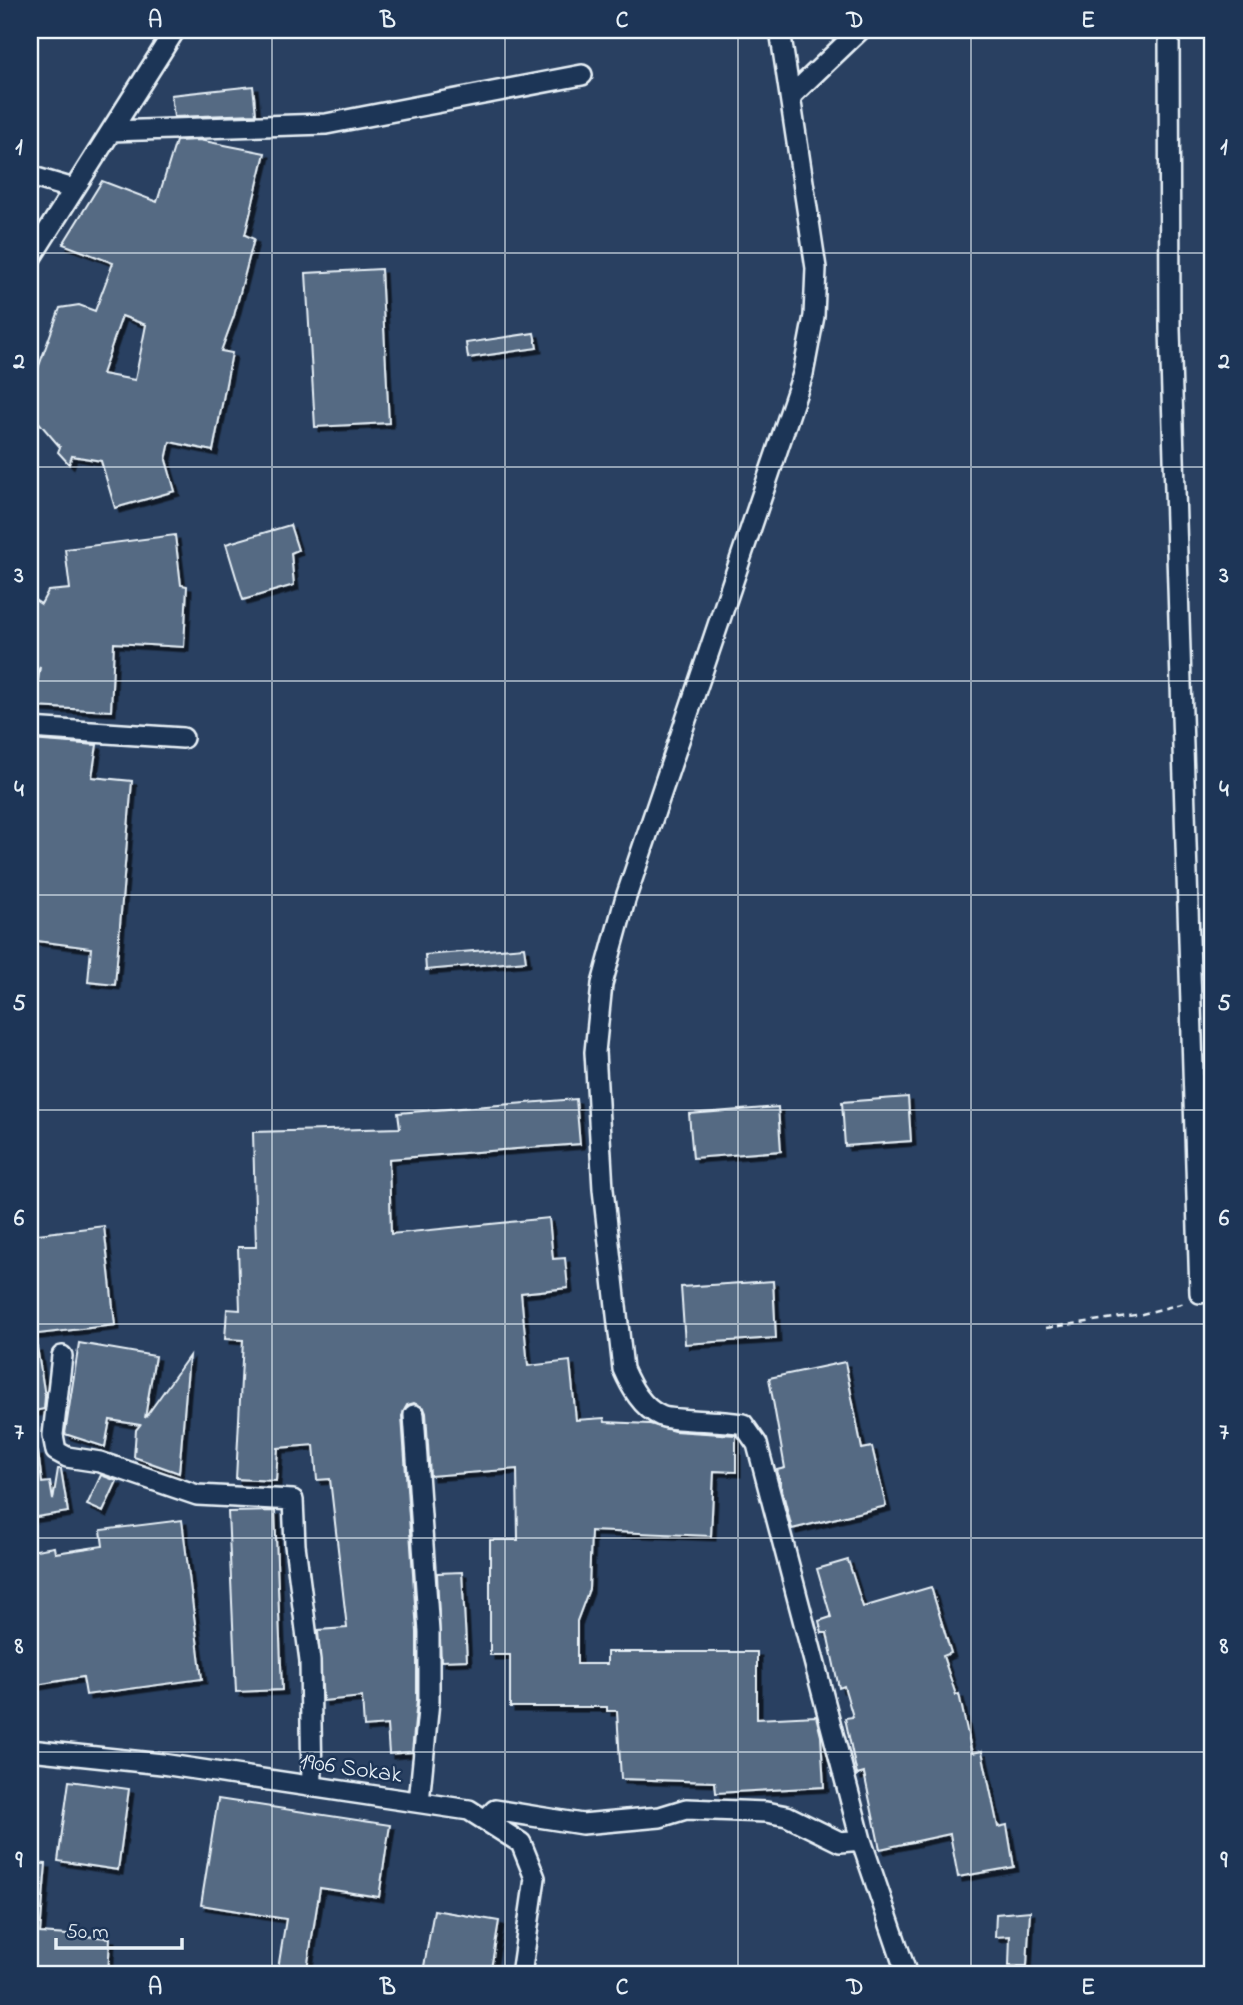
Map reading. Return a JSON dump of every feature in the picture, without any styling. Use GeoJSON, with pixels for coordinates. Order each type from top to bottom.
{"type":"FeatureCollection","features":[{"type":"Feature","properties":{"kind":"street"},"geometry":{"type":"LineString","coordinates":[[30,259],[175,30]]}},
{"type":"Feature","properties":{"kind":"street"},"geometry":{"type":"LineString","coordinates":[[780,30],[816,268],[814,317],[803,374],[625,900],[602,984],[595,1052],[603,1189],[623,1369],[635,1394],[661,1417],[720,1419],[743,1424],[757,1444],[861,1840],[907,1975]]}},
{"type":"Feature","properties":{"kind":"street"},"geometry":{"type":"LineString","coordinates":[[791,96],[860,30]]}},
{"type":"Feature","properties":{"kind":"street"},"geometry":{"type":"LineString","coordinates":[[1169,30],[1170,329],[1206,1291]]}},
{"type":"Feature","properties":{"kind":"street"},"geometry":{"type":"LineString","coordinates":[[111,131],[326,124],[582,75]]}},
{"type":"Feature","properties":{"kind":"street"},"geometry":{"type":"LineString","coordinates":[[30,176],[74,189]]}},
{"type":"Feature","properties":{"kind":"street"},"geometry":{"type":"LineString","coordinates":[[30,728],[183,738]]}},
{"type":"Feature","properties":{"kind":"street"},"geometry":{"type":"LineString","coordinates":[[62,1356],[53,1435],[56,1451],[67,1457],[100,1462],[197,1495],[293,1500],[295,1545],[310,1661],[312,1786]]}},
{"type":"Feature","properties":{"kind":"street"},"geometry":{"type":"LineString","coordinates":[[414,1415],[429,1632],[429,1701],[419,1802]]}},
{"type":"Feature","properties":{"kind":"street","name":"1906 Sokak"},"geometry":{"type":"LineString","coordinates":[[30,1750],[162,1764],[469,1810],[521,1843],[535,1878],[521,1975]]}},
{"type":"Feature","properties":{"kind":"street"},"geometry":{"type":"LineString","coordinates":[[485,1820],[495,1810],[582,1824],[660,1817],[686,1809],[766,1812],[787,1816],[840,1842],[861,1840]]}},
{"type":"Feature","properties":{"kind":"path"},"geometry":{"type":"LineString","coordinates":[[1046,1328],[1142,1314],[1185,1303],[1206,1291]]}},
{"type":"Feature","properties":{"kind":"building"},"geometry":{"type":"Polygon","coordinates":[[[253,86],[256,114],[174,117],[171,95],[253,86]]]}},
{"type":"Feature","properties":{"kind":"building"},"geometry":{"type":"Polygon","coordinates":[[[199,140],[265,153],[245,235],[254,239],[234,316],[221,351],[232,353],[213,451],[170,442],[166,460],[175,491],[115,508],[101,461],[72,456],[69,464],[58,452],[60,447],[30,412],[30,366],[36,374],[60,308],[79,305],[95,311],[113,263],[63,244],[102,181],[157,202],[176,141],[199,140]],[[122,316],[102,374],[135,380],[146,325],[122,316]]]}},
{"type":"Feature","properties":{"kind":"building"},"geometry":{"type":"Polygon","coordinates":[[[381,269],[389,423],[315,427],[306,273],[381,269]]]}},
{"type":"Feature","properties":{"kind":"building"},"geometry":{"type":"Polygon","coordinates":[[[534,333],[537,348],[468,358],[466,343],[534,333]]]}},
{"type":"Feature","properties":{"kind":"building"},"geometry":{"type":"Polygon","coordinates":[[[290,525],[298,550],[291,553],[294,585],[243,600],[226,544],[290,525]]]}},
{"type":"Feature","properties":{"kind":"building"},"geometry":{"type":"Polygon","coordinates":[[[175,535],[181,585],[187,586],[184,647],[114,643],[111,711],[34,707],[40,667],[30,685],[30,597],[41,604],[48,591],[70,589],[65,549],[175,535]]]}},
{"type":"Feature","properties":{"kind":"building"},"geometry":{"type":"Polygon","coordinates":[[[30,740],[97,745],[92,777],[132,781],[115,985],[88,982],[91,948],[30,940],[30,740]]]}},
{"type":"Feature","properties":{"kind":"building"},"geometry":{"type":"Polygon","coordinates":[[[524,947],[526,961],[426,970],[425,955],[524,947]]]}},
{"type":"Feature","properties":{"kind":"building"},"geometry":{"type":"Polygon","coordinates":[[[908,1097],[911,1141],[845,1146],[842,1102],[908,1097]]]}},
{"type":"Feature","properties":{"kind":"building"},"geometry":{"type":"Polygon","coordinates":[[[576,1099],[580,1144],[389,1159],[391,1234],[549,1218],[553,1259],[565,1258],[568,1288],[521,1293],[528,1366],[570,1361],[576,1420],[604,1418],[605,1422],[650,1424],[674,1431],[736,1435],[736,1472],[714,1471],[711,1536],[591,1531],[589,1589],[577,1621],[577,1664],[607,1664],[607,1652],[757,1652],[757,1719],[816,1716],[821,1736],[824,1787],[716,1793],[715,1782],[621,1779],[617,1711],[607,1711],[607,1707],[510,1707],[510,1655],[490,1655],[490,1540],[518,1540],[517,1469],[430,1476],[426,1413],[424,1408],[414,1403],[407,1405],[402,1416],[417,1632],[417,1700],[412,1752],[389,1754],[387,1725],[364,1727],[362,1697],[323,1701],[318,1630],[347,1628],[330,1479],[317,1480],[314,1445],[278,1448],[276,1481],[236,1479],[243,1340],[225,1339],[227,1309],[240,1310],[238,1247],[256,1247],[253,1132],[400,1128],[398,1113],[576,1099]]]}},
{"type":"Feature","properties":{"kind":"building"},"geometry":{"type":"Polygon","coordinates":[[[778,1107],[781,1151],[693,1158],[689,1114],[778,1107]]]}},
{"type":"Feature","properties":{"kind":"building"},"geometry":{"type":"Polygon","coordinates":[[[104,1226],[115,1325],[30,1335],[30,1235],[104,1226]]]}},
{"type":"Feature","properties":{"kind":"building"},"geometry":{"type":"Polygon","coordinates":[[[773,1281],[776,1338],[685,1344],[681,1287],[773,1281]]]}},
{"type":"Feature","properties":{"kind":"building"},"geometry":{"type":"Polygon","coordinates":[[[79,1343],[155,1356],[145,1418],[189,1356],[179,1473],[134,1457],[136,1430],[140,1425],[110,1420],[105,1447],[65,1434],[79,1343]]]}},
{"type":"Feature","properties":{"kind":"building"},"geometry":{"type":"Polygon","coordinates":[[[37,1347],[45,1396],[44,1409],[30,1412],[30,1348],[37,1347]]]}},
{"type":"Feature","properties":{"kind":"building"},"geometry":{"type":"Polygon","coordinates":[[[845,1362],[862,1449],[872,1447],[886,1506],[792,1529],[777,1470],[785,1468],[769,1378],[845,1362]]]}},
{"type":"Feature","properties":{"kind":"building"},"geometry":{"type":"Polygon","coordinates":[[[38,1452],[42,1483],[50,1482],[53,1500],[58,1469],[61,1469],[68,1512],[30,1518],[30,1453],[38,1452]]]}},
{"type":"Feature","properties":{"kind":"building"},"geometry":{"type":"Polygon","coordinates":[[[101,1475],[117,1481],[103,1512],[87,1505],[101,1475]]]}},
{"type":"Feature","properties":{"kind":"building"},"geometry":{"type":"Polygon","coordinates":[[[275,1511],[282,1690],[236,1692],[228,1512],[275,1511]]]}},
{"type":"Feature","properties":{"kind":"building"},"geometry":{"type":"Polygon","coordinates":[[[182,1520],[202,1679],[86,1695],[83,1677],[30,1686],[30,1551],[54,1547],[55,1553],[103,1546],[101,1530],[182,1520]]]}},
{"type":"Feature","properties":{"kind":"building"},"geometry":{"type":"Polygon","coordinates":[[[848,1560],[863,1607],[931,1587],[951,1653],[943,1656],[956,1695],[959,1694],[972,1753],[982,1751],[998,1827],[1007,1825],[1014,1867],[958,1877],[950,1834],[880,1849],[864,1773],[857,1775],[845,1718],[853,1717],[844,1686],[839,1688],[827,1633],[822,1633],[819,1621],[831,1617],[817,1569],[848,1560]]]}},
{"type":"Feature","properties":{"kind":"building"},"geometry":{"type":"Polygon","coordinates":[[[462,1572],[467,1660],[441,1661],[437,1573],[462,1572]]]}},
{"type":"Feature","properties":{"kind":"building"},"geometry":{"type":"Polygon","coordinates":[[[69,1781],[129,1789],[118,1870],[58,1861],[69,1781]]]}},
{"type":"Feature","properties":{"kind":"building"},"geometry":{"type":"Polygon","coordinates":[[[218,1799],[390,1825],[379,1897],[320,1888],[306,1975],[277,1975],[286,1919],[201,1905],[218,1799]]]}},
{"type":"Feature","properties":{"kind":"building"},"geometry":{"type":"Polygon","coordinates":[[[30,1863],[46,1864],[40,1933],[110,1938],[108,1975],[30,1975],[30,1863]]]}},
{"type":"Feature","properties":{"kind":"building"},"geometry":{"type":"Polygon","coordinates":[[[434,1910],[499,1921],[490,1975],[423,1972],[434,1910]]]}},
{"type":"Feature","properties":{"kind":"building"},"geometry":{"type":"Polygon","coordinates":[[[1030,1911],[1027,1966],[1009,1966],[1010,1936],[995,1937],[996,1914],[1030,1911]]]}}]}
